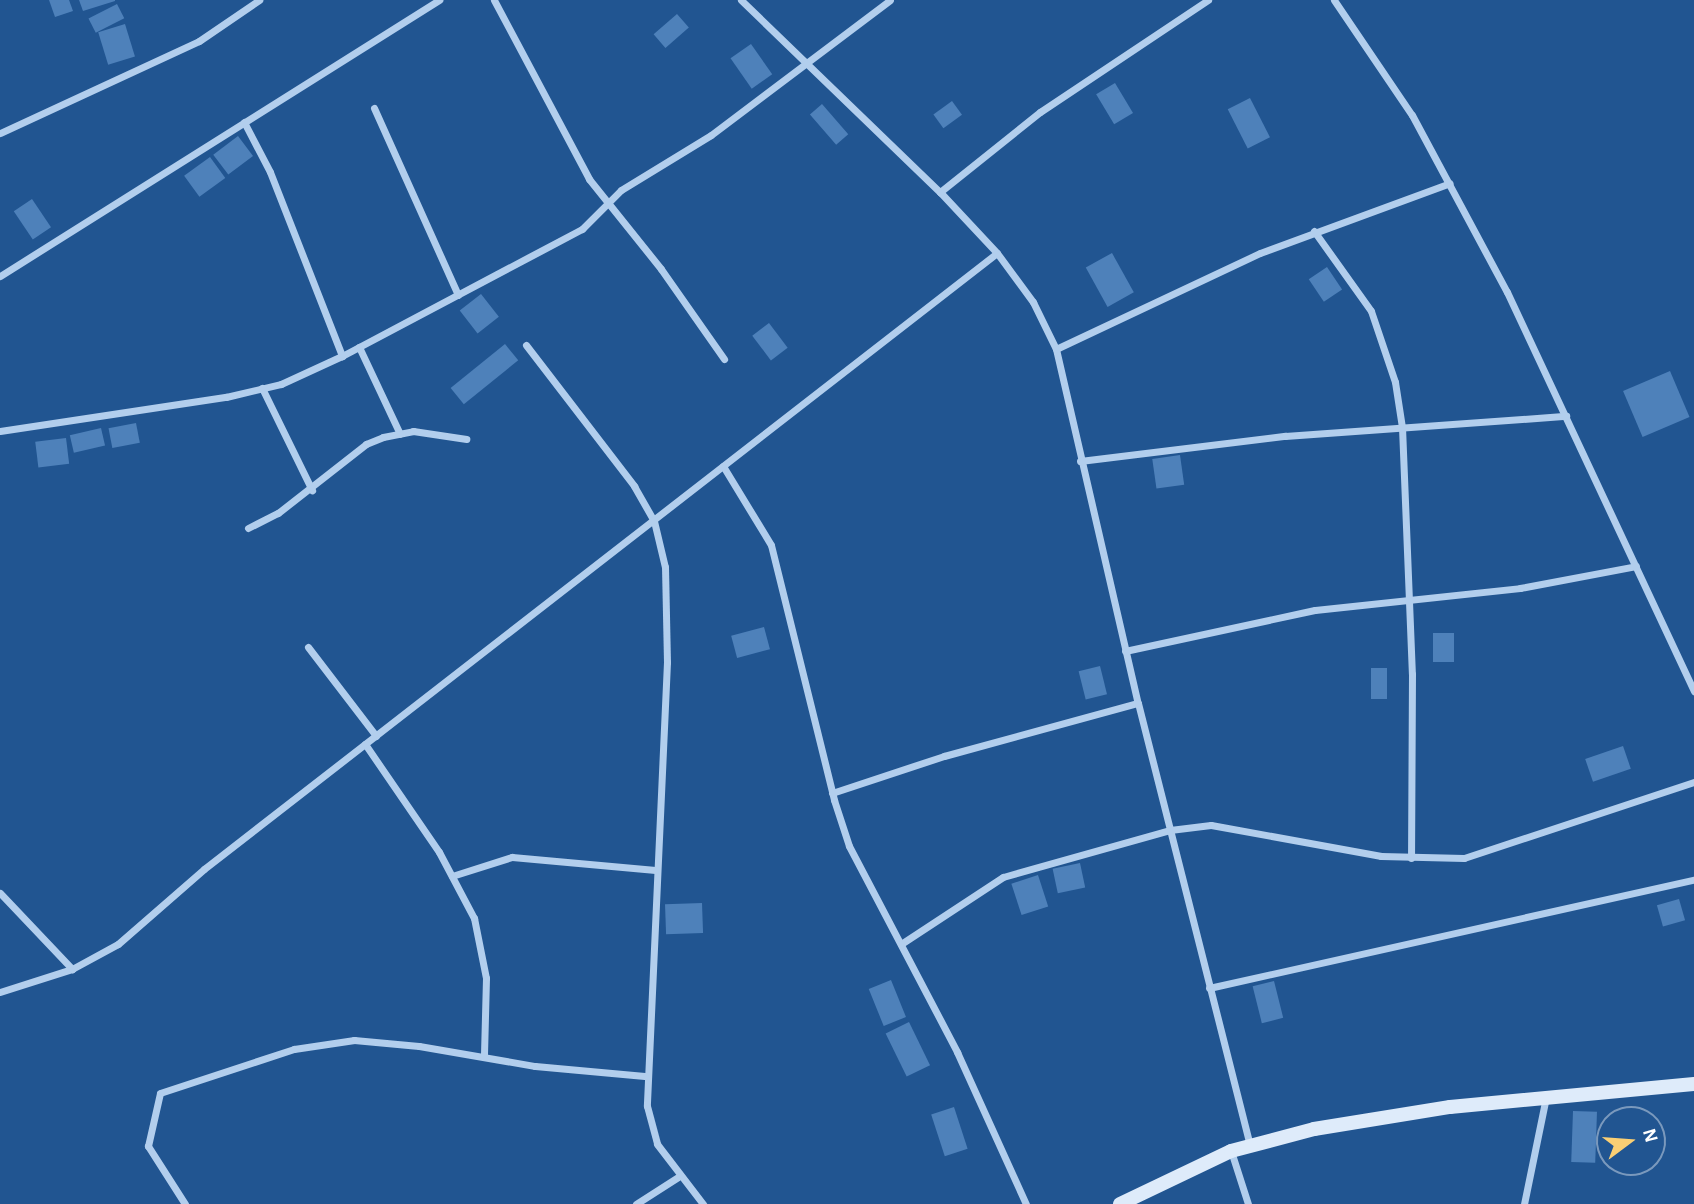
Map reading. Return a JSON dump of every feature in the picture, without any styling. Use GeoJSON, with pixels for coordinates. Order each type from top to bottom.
{"type":"FeatureCollection","features":[{"type":"Feature","properties":{"kind":"main road"},"geometry":{"type":"LineString","coordinates":[[1120,1204],[1231,1151],[1365,1120],[1546,1096],[1694,1084]]}},
{"type":"Feature","properties":{"kind":"street"},"geometry":{"type":"LineString","coordinates":[[0,133],[199,41],[259,0]]}},
{"type":"Feature","properties":{"kind":"street"},"geometry":{"type":"LineString","coordinates":[[0,276],[439,0]]}},
{"type":"Feature","properties":{"kind":"street"},"geometry":{"type":"LineString","coordinates":[[494,0],[541,96],[606,206],[661,269],[724,359]]}},
{"type":"Feature","properties":{"kind":"street"},"geometry":{"type":"LineString","coordinates":[[741,0],[940,192],[996,253],[1033,302],[1056,349],[1125,651],[1250,1145]]}},
{"type":"Feature","properties":{"kind":"street"},"geometry":{"type":"LineString","coordinates":[[0,431],[262,388],[342,356],[582,229],[621,190],[711,135],[890,0]]}},
{"type":"Feature","properties":{"kind":"street"},"geometry":{"type":"LineString","coordinates":[[940,192],[1040,112],[1208,0]]}},
{"type":"Feature","properties":{"kind":"street"},"geometry":{"type":"LineString","coordinates":[[1334,0],[1412,115],[1450,183],[1566,416],[1694,691]]}},
{"type":"Feature","properties":{"kind":"street"},"geometry":{"type":"LineString","coordinates":[[374,108],[458,295]]}},
{"type":"Feature","properties":{"kind":"street"},"geometry":{"type":"LineString","coordinates":[[244,122],[270,172],[342,356]]}},
{"type":"Feature","properties":{"kind":"street"},"geometry":{"type":"LineString","coordinates":[[1056,349],[1111,320],[1314,231],[1450,183]]}},
{"type":"Feature","properties":{"kind":"street"},"geometry":{"type":"LineString","coordinates":[[1314,231],[1371,311],[1395,382],[1402,427],[1411,602],[1411,859]]}},
{"type":"Feature","properties":{"kind":"street"},"geometry":{"type":"LineString","coordinates":[[0,992],[72,969],[118,944],[204,869],[996,253]]}},
{"type":"Feature","properties":{"kind":"street"},"geometry":{"type":"LineString","coordinates":[[526,345],[634,486],[654,521],[665,566],[668,604],[645,1076],[647,1105],[657,1144],[678,1177],[703,1204]]}},
{"type":"Feature","properties":{"kind":"street"},"geometry":{"type":"LineString","coordinates":[[359,347],[400,434]]}},
{"type":"Feature","properties":{"kind":"street"},"geometry":{"type":"LineString","coordinates":[[262,388],[312,490]]}},
{"type":"Feature","properties":{"kind":"street"},"geometry":{"type":"LineString","coordinates":[[1080,461],[1284,436],[1566,416]]}},
{"type":"Feature","properties":{"kind":"street"},"geometry":{"type":"LineString","coordinates":[[248,528],[312,490],[366,444],[400,434],[466,439]]}},
{"type":"Feature","properties":{"kind":"street"},"geometry":{"type":"LineString","coordinates":[[723,466],[771,545],[832,793],[849,846],[957,1052],[1026,1204]]}},
{"type":"Feature","properties":{"kind":"street"},"geometry":{"type":"LineString","coordinates":[[1125,651],[1303,612],[1411,602],[1571,581],[1636,566]]}},
{"type":"Feature","properties":{"kind":"street"},"geometry":{"type":"LineString","coordinates":[[309,647],[376,736]]}},
{"type":"Feature","properties":{"kind":"street"},"geometry":{"type":"LineString","coordinates":[[832,793],[956,753],[1138,704]]}},
{"type":"Feature","properties":{"kind":"street"},"geometry":{"type":"LineString","coordinates":[[365,744],[452,876],[474,918],[482,948],[484,1057]]}},
{"type":"Feature","properties":{"kind":"street"},"geometry":{"type":"LineString","coordinates":[[901,944],[1003,877],[1170,830],[1211,825],[1411,859],[1464,858],[1694,782]]}},
{"type":"Feature","properties":{"kind":"street"},"geometry":{"type":"LineString","coordinates":[[452,876],[512,857],[654,870]]}},
{"type":"Feature","properties":{"kind":"street"},"geometry":{"type":"LineString","coordinates":[[1209,988],[1694,880]]}},
{"type":"Feature","properties":{"kind":"street"},"geometry":{"type":"LineString","coordinates":[[0,893],[72,969]]}},
{"type":"Feature","properties":{"kind":"street"},"geometry":{"type":"LineString","coordinates":[[185,1204],[148,1146],[160,1093],[294,1049],[335,1041],[419,1046],[484,1057],[645,1076]]}},
{"type":"Feature","properties":{"kind":"street"},"geometry":{"type":"LineString","coordinates":[[1524,1204],[1546,1096]]}},
{"type":"Feature","properties":{"kind":"street"},"geometry":{"type":"LineString","coordinates":[[1231,1151],[1248,1204]]}},
{"type":"Feature","properties":{"kind":"street"},"geometry":{"type":"LineString","coordinates":[[636,1204],[678,1177]]}},
{"type":"Feature","properties":{"kind":"building"},"geometry":{"type":"Polygon","coordinates":[[[49,0],[69,0],[73,11],[55,17],[49,0]]]}},
{"type":"Feature","properties":{"kind":"building"},"geometry":{"type":"Polygon","coordinates":[[[79,0],[115,0],[115,1],[83,11],[79,0]]]}},
{"type":"Feature","properties":{"kind":"building"},"geometry":{"type":"Polygon","coordinates":[[[117,4],[124,18],[96,33],[88,19],[117,4]]]}},
{"type":"Feature","properties":{"kind":"building"},"geometry":{"type":"Polygon","coordinates":[[[677,14],[689,28],[665,48],[654,34],[677,14]]]}},
{"type":"Feature","properties":{"kind":"building"},"geometry":{"type":"Polygon","coordinates":[[[125,24],[135,57],[108,65],[98,32],[125,24]]]}},
{"type":"Feature","properties":{"kind":"building"},"geometry":{"type":"Polygon","coordinates":[[[751,44],[772,74],[752,89],[731,58],[751,44]]]}},
{"type":"Feature","properties":{"kind":"building"},"geometry":{"type":"Polygon","coordinates":[[[1115,83],[1133,113],[1114,124],[1096,94],[1115,83]]]}},
{"type":"Feature","properties":{"kind":"building"},"geometry":{"type":"Polygon","coordinates":[[[1250,98],[1270,137],[1248,149],[1228,109],[1250,98]]]}},
{"type":"Feature","properties":{"kind":"building"},"geometry":{"type":"Polygon","coordinates":[[[952,101],[962,115],[943,128],[933,115],[952,101]]]}},
{"type":"Feature","properties":{"kind":"building"},"geometry":{"type":"Polygon","coordinates":[[[822,104],[848,134],[836,145],[810,114],[822,104]]]}},
{"type":"Feature","properties":{"kind":"building"},"geometry":{"type":"Polygon","coordinates":[[[238,136],[253,156],[228,175],[213,155],[238,136]]]}},
{"type":"Feature","properties":{"kind":"building"},"geometry":{"type":"Polygon","coordinates":[[[210,157],[225,178],[199,197],[184,176],[210,157]]]}},
{"type":"Feature","properties":{"kind":"building"},"geometry":{"type":"Polygon","coordinates":[[[32,199],[51,227],[33,239],[14,211],[32,199]]]}},
{"type":"Feature","properties":{"kind":"building"},"geometry":{"type":"Polygon","coordinates":[[[1112,253],[1134,292],[1108,307],[1086,268],[1112,253]]]}},
{"type":"Feature","properties":{"kind":"building"},"geometry":{"type":"Polygon","coordinates":[[[1327,267],[1342,289],[1324,302],[1309,279],[1327,267]]]}},
{"type":"Feature","properties":{"kind":"building"},"geometry":{"type":"Polygon","coordinates":[[[481,294],[499,317],[478,333],[460,311],[481,294]]]}},
{"type":"Feature","properties":{"kind":"building"},"geometry":{"type":"Polygon","coordinates":[[[769,323],[788,348],[771,360],[752,336],[769,323]]]}},
{"type":"Feature","properties":{"kind":"building"},"geometry":{"type":"Polygon","coordinates":[[[505,344],[518,360],[464,404],[451,388],[505,344]]]}},
{"type":"Feature","properties":{"kind":"building"},"geometry":{"type":"Polygon","coordinates":[[[1670,371],[1690,417],[1643,437],[1623,391],[1670,371]]]}},
{"type":"Feature","properties":{"kind":"building"},"geometry":{"type":"Polygon","coordinates":[[[136,423],[140,443],[112,448],[109,428],[136,423]]]}},
{"type":"Feature","properties":{"kind":"building"},"geometry":{"type":"Polygon","coordinates":[[[101,428],[105,446],[74,453],[70,435],[101,428]]]}},
{"type":"Feature","properties":{"kind":"building"},"geometry":{"type":"Polygon","coordinates":[[[66,438],[69,464],[38,468],[35,442],[66,438]]]}},
{"type":"Feature","properties":{"kind":"building"},"geometry":{"type":"Polygon","coordinates":[[[1180,455],[1184,485],[1156,489],[1152,459],[1180,455]]]}},
{"type":"Feature","properties":{"kind":"building"},"geometry":{"type":"Polygon","coordinates":[[[764,627],[770,649],[737,658],[731,636],[764,627]]]}},
{"type":"Feature","properties":{"kind":"building"},"geometry":{"type":"Polygon","coordinates":[[[1433,633],[1454,633],[1454,662],[1433,662],[1433,633]]]}},
{"type":"Feature","properties":{"kind":"building"},"geometry":{"type":"Polygon","coordinates":[[[1100,666],[1107,694],[1086,699],[1079,671],[1100,666]]]}},
{"type":"Feature","properties":{"kind":"building"},"geometry":{"type":"Polygon","coordinates":[[[1371,668],[1387,668],[1387,699],[1371,699],[1371,668]]]}},
{"type":"Feature","properties":{"kind":"building"},"geometry":{"type":"Polygon","coordinates":[[[1623,746],[1631,769],[1593,782],[1585,759],[1623,746]]]}},
{"type":"Feature","properties":{"kind":"building"},"geometry":{"type":"Polygon","coordinates":[[[1080,863],[1085,887],[1058,893],[1053,869],[1080,863]]]}},
{"type":"Feature","properties":{"kind":"building"},"geometry":{"type":"Polygon","coordinates":[[[1038,875],[1048,906],[1022,915],[1011,884],[1038,875]]]}},
{"type":"Feature","properties":{"kind":"building"},"geometry":{"type":"Polygon","coordinates":[[[1679,899],[1685,920],[1663,926],[1657,905],[1679,899]]]}},
{"type":"Feature","properties":{"kind":"building"},"geometry":{"type":"Polygon","coordinates":[[[702,903],[703,933],[666,934],[665,904],[702,903]]]}},
{"type":"Feature","properties":{"kind":"building"},"geometry":{"type":"Polygon","coordinates":[[[891,980],[906,1017],[884,1026],[869,989],[891,980]]]}},
{"type":"Feature","properties":{"kind":"building"},"geometry":{"type":"Polygon","coordinates":[[[1274,981],[1283,1018],[1262,1023],[1253,986],[1274,981]]]}},
{"type":"Feature","properties":{"kind":"building"},"geometry":{"type":"Polygon","coordinates":[[[909,1022],[930,1065],[907,1077],[886,1033],[909,1022]]]}},
{"type":"Feature","properties":{"kind":"building"},"geometry":{"type":"Polygon","coordinates":[[[954,1107],[968,1149],[945,1156],[931,1114],[954,1107]]]}},
{"type":"Feature","properties":{"kind":"building"},"geometry":{"type":"Polygon","coordinates":[[[1573,1111],[1596,1112],[1595,1163],[1571,1162],[1573,1111]]]}}]}
